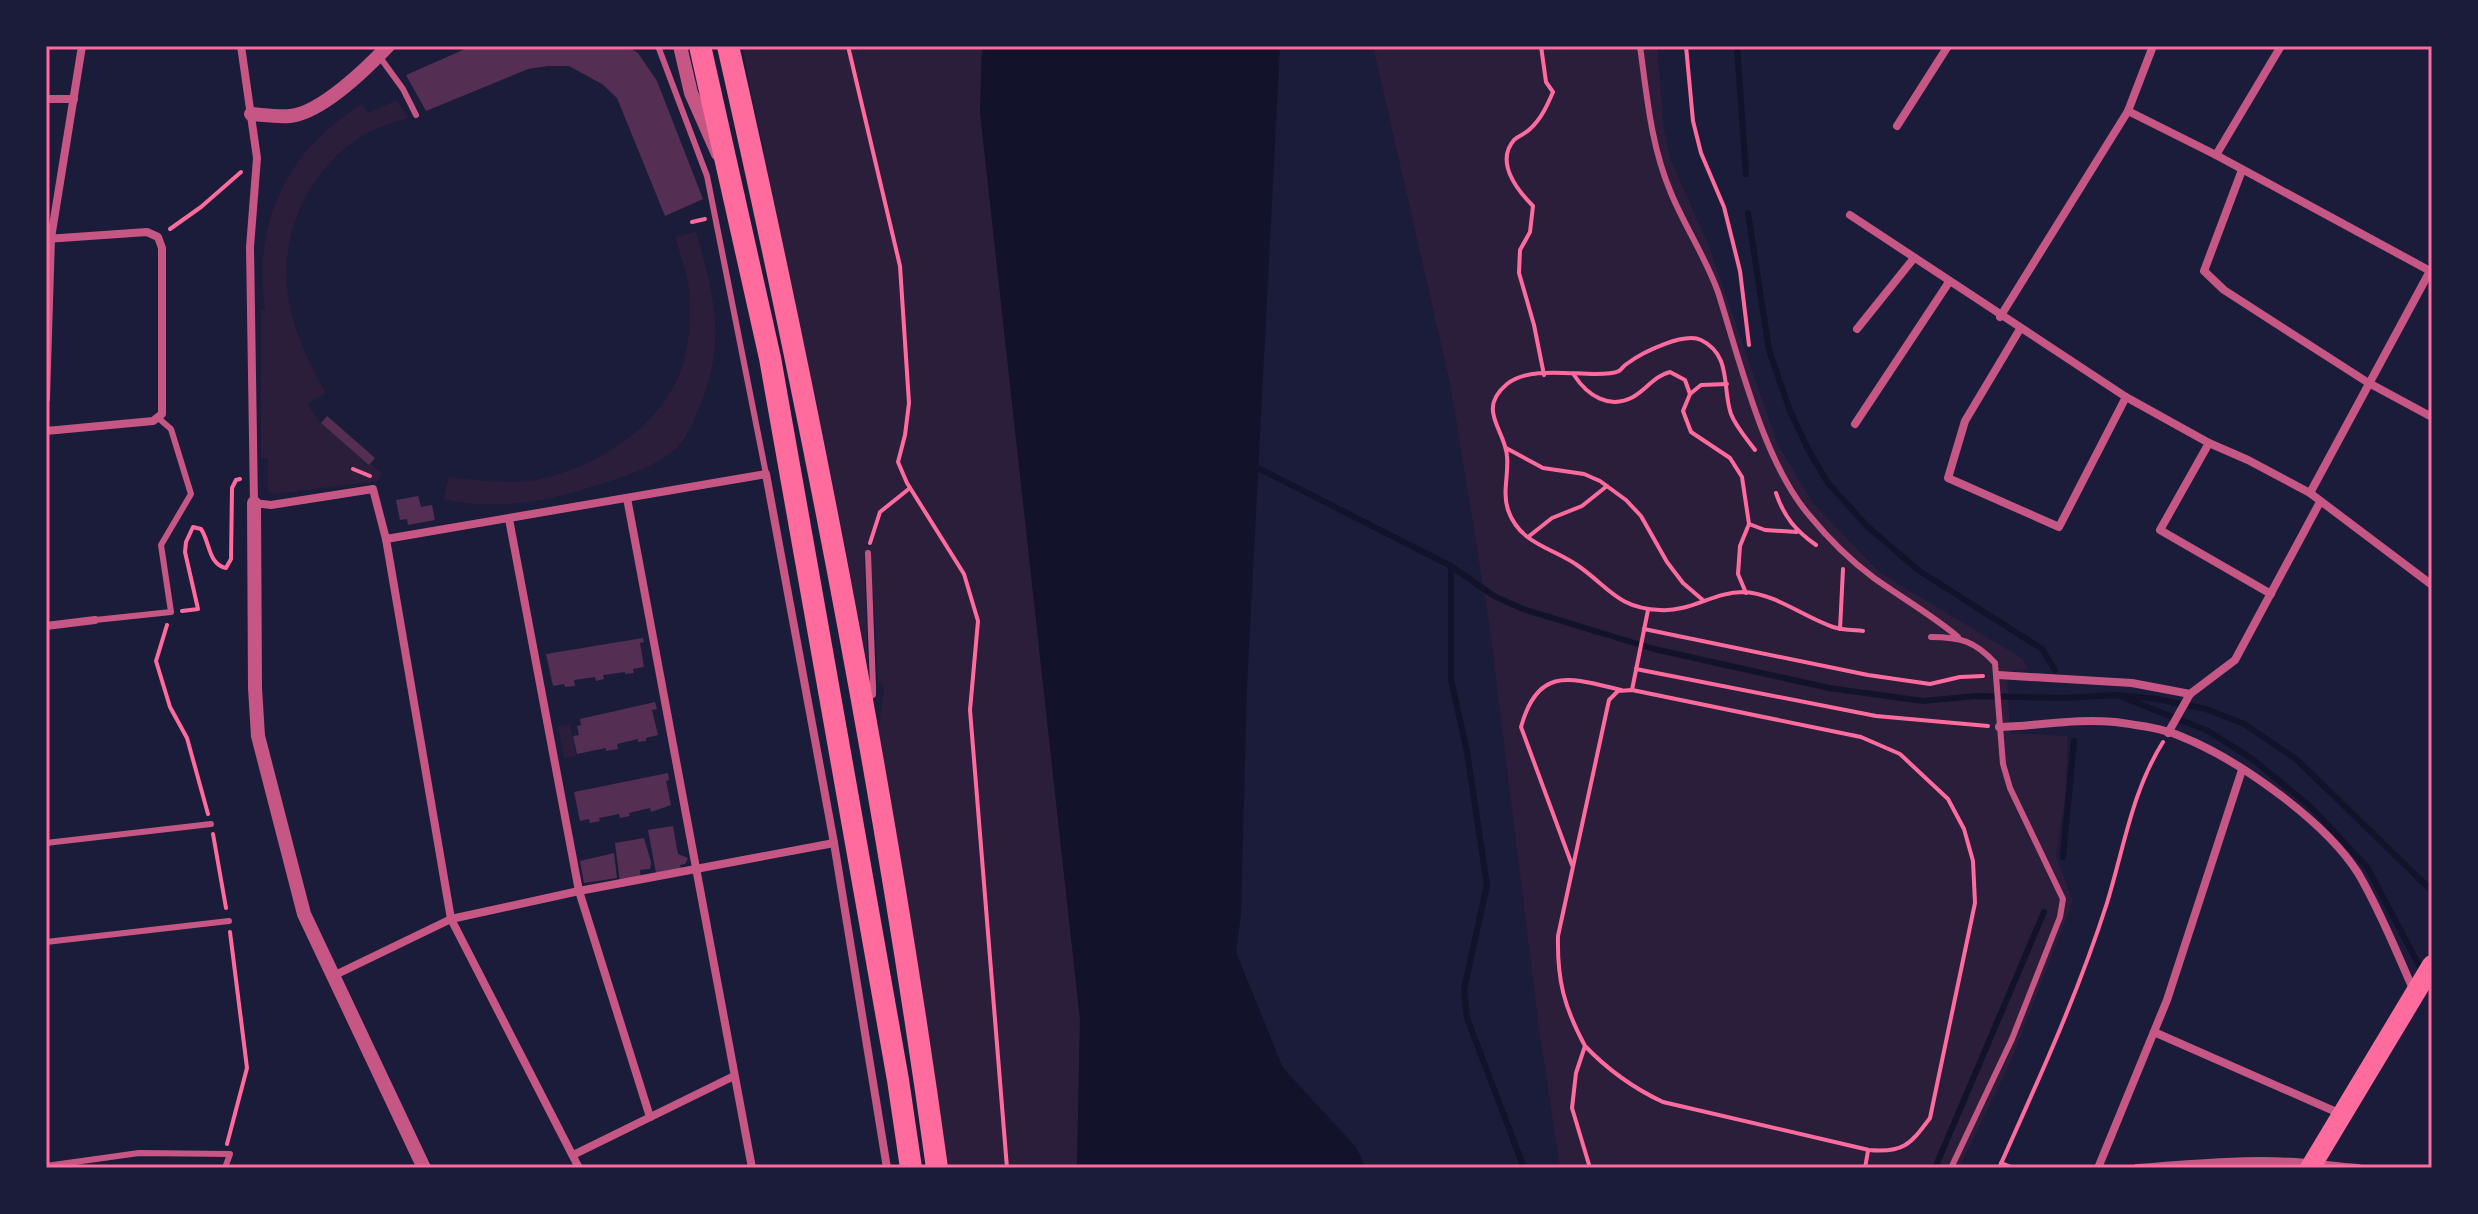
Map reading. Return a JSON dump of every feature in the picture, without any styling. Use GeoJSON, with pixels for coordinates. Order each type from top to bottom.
{"type":"FeatureCollection","features":[{"type":"Feature","properties":{"kind":"highway"},"geometry":{"type":"LineString","coordinates":[[700,46],[770,358],[911,1168]]}},
{"type":"Feature","properties":{"kind":"highway"},"geometry":{"type":"LineString","coordinates":[[728,46],[795,355],[889,847],[937,1168]]}},
{"type":"Feature","properties":{"kind":"main road"},"geometry":{"type":"LineString","coordinates":[[2311,1166],[2432,965]]}},
{"type":"Feature","properties":{"kind":"street"},"geometry":{"type":"LineString","coordinates":[[46,399],[48,238],[82,46]]}},
{"type":"Feature","properties":{"kind":"street"},"geometry":{"type":"LineString","coordinates":[[241,46],[257,158],[250,247],[258,736],[304,914],[424,1168]]}},
{"type":"Feature","properties":{"kind":"street"},"geometry":{"type":"LineString","coordinates":[[680,46],[691,93],[708,135],[730,176]]}},
{"type":"Feature","properties":{"kind":"street"},"geometry":{"type":"LineString","coordinates":[[1897,126],[1948,46]]}},
{"type":"Feature","properties":{"kind":"street"},"geometry":{"type":"LineString","coordinates":[[2000,317],[2128,111],[2153,46]]}},
{"type":"Feature","properties":{"kind":"street"},"geometry":{"type":"LineString","coordinates":[[2216,155],[2277,47]]}},
{"type":"Feature","properties":{"kind":"street"},"geometry":{"type":"LineString","coordinates":[[251,114],[290,116],[304,112],[322,102],[384,51]]}},
{"type":"Feature","properties":{"kind":"street"},"geometry":{"type":"LineString","coordinates":[[46,99],[74,99]]}},
{"type":"Feature","properties":{"kind":"street"},"geometry":{"type":"LineString","coordinates":[[2128,111],[2431,271],[2367,382],[2310,493]]}},
{"type":"Feature","properties":{"kind":"street"},"geometry":{"type":"LineString","coordinates":[[2242,170],[2204,271],[2224,290],[2367,382],[2430,416],[2432,413]]}},
{"type":"Feature","properties":{"kind":"street"},"geometry":{"type":"LineString","coordinates":[[1850,215],[2000,317],[2126,397],[2310,493],[2432,585]]}},
{"type":"Feature","properties":{"kind":"street"},"geometry":{"type":"LineString","coordinates":[[46,431],[153,421],[162,414],[162,248],[158,237],[147,232],[48,238]]}},
{"type":"Feature","properties":{"kind":"street"},"geometry":{"type":"LineString","coordinates":[[1857,329],[1914,258]]}},
{"type":"Feature","properties":{"kind":"street"},"geometry":{"type":"LineString","coordinates":[[1855,424],[1949,282]]}},
{"type":"Feature","properties":{"kind":"street"},"geometry":{"type":"LineString","coordinates":[[2020,329],[1965,421],[1948,478],[2059,527],[2126,397]]}},
{"type":"Feature","properties":{"kind":"street"},"geometry":{"type":"LineString","coordinates":[[2209,443],[2160,530],[2271,594]]}},
{"type":"Feature","properties":{"kind":"street"},"geometry":{"type":"LineString","coordinates":[[386,539],[766,474],[834,843],[887,1168]]}},
{"type":"Feature","properties":{"kind":"street"},"geometry":{"type":"LineString","coordinates":[[254,503],[271,505],[373,489],[386,539],[451,919],[579,1168]]}},
{"type":"Feature","properties":{"kind":"street"},"geometry":{"type":"LineString","coordinates":[[627,498],[752,1168]]}},
{"type":"Feature","properties":{"kind":"street"},"geometry":{"type":"LineString","coordinates":[[2168,733],[2190,694],[2235,660],[2320,502]]}},
{"type":"Feature","properties":{"kind":"street"},"geometry":{"type":"LineString","coordinates":[[509,519],[579,891],[650,1117]]}},
{"type":"Feature","properties":{"kind":"street"},"geometry":{"type":"LineString","coordinates":[[46,626],[95,620]]}},
{"type":"Feature","properties":{"kind":"street"},"geometry":{"type":"LineString","coordinates":[[1998,680],[2132,683],[2190,694]]}},
{"type":"Feature","properties":{"kind":"street"},"geometry":{"type":"LineString","coordinates":[[1999,724],[2113,722],[2179,736],[2242,770],[2302,815],[2345,857],[2382,921],[2415,994]]}},
{"type":"Feature","properties":{"kind":"street"},"geometry":{"type":"LineString","coordinates":[[2098,1168],[2167,1000],[2242,770]]}},
{"type":"Feature","properties":{"kind":"street"},"geometry":{"type":"LineString","coordinates":[[333,976],[451,919],[579,891],[834,843]]}},
{"type":"Feature","properties":{"kind":"street"},"geometry":{"type":"LineString","coordinates":[[2154,1032],[2341,1114]]}},
{"type":"Feature","properties":{"kind":"street"},"geometry":{"type":"LineString","coordinates":[[573,1155],[734,1076]]}},
{"type":"Feature","properties":{"kind":"street"},"geometry":{"type":"LineString","coordinates":[[2137,1168],[2206,1162],[2298,1162],[2311,1166],[2358,1168]]}},
{"type":"Feature","properties":{"kind":"lane"},"geometry":{"type":"LineString","coordinates":[[658,46],[707,176],[766,474]]}},
{"type":"Feature","properties":{"kind":"lane"},"geometry":{"type":"LineString","coordinates":[[1640,46],[1653,142],[1670,193],[1716,287],[1769,444],[1787,482],[1808,514],[1871,576],[1938,620],[1958,637],[1985,652],[1995,663],[2003,764],[2010,788],[2063,899],[2063,908],[2012,1039],[1951,1168]]}},
{"type":"Feature","properties":{"kind":"lane"},"geometry":{"type":"LineString","coordinates":[[384,51],[416,115]]}},
{"type":"Feature","properties":{"kind":"lane"},"geometry":{"type":"LineString","coordinates":[[95,620],[171,612],[161,545],[191,494],[171,429],[157,417]]}},
{"type":"Feature","properties":{"kind":"lane"},"geometry":{"type":"LineString","coordinates":[[861,701],[873,695],[868,553]]}},
{"type":"Feature","properties":{"kind":"lane"},"geometry":{"type":"LineString","coordinates":[[1931,637],[1958,637]]}},
{"type":"Feature","properties":{"kind":"lane"},"geometry":{"type":"LineString","coordinates":[[46,843],[211,824]]}},
{"type":"Feature","properties":{"kind":"lane"},"geometry":{"type":"LineString","coordinates":[[46,942],[229,921]]}},
{"type":"Feature","properties":{"kind":"lane"},"geometry":{"type":"LineString","coordinates":[[46,1166],[139,1153],[230,1154],[225,1168]]}},
{"type":"Feature","properties":{"kind":"path"},"geometry":{"type":"LineString","coordinates":[[848,46],[900,266],[909,403],[898,462],[910,488],[964,574],[978,621],[970,710],[1007,1168]]}},
{"type":"Feature","properties":{"kind":"path"},"geometry":{"type":"LineString","coordinates":[[1541,46],[1546,82],[1553,92],[1544,112],[1529,130],[1513,141],[1506,164],[1517,190],[1533,206],[1530,232],[1520,250],[1519,273],[1544,375]]}},
{"type":"Feature","properties":{"kind":"path"},"geometry":{"type":"LineString","coordinates":[[1686,46],[1693,121],[1701,153],[1715,179],[1724,207],[1740,271],[1750,340],[1749,353],[1740,364]]}},
{"type":"Feature","properties":{"kind":"path"},"geometry":{"type":"LineString","coordinates":[[158,237],[201,207],[257,158]]}},
{"type":"Feature","properties":{"kind":"path"},"geometry":{"type":"LineString","coordinates":[[1762,462],[1732,418],[1727,401],[1724,365],[1714,349],[1700,339],[1686,337],[1628,362],[1618,371],[1544,375],[1533,372],[1518,376],[1504,387],[1495,400],[1492,418],[1507,452],[1505,487],[1508,509],[1521,532],[1540,547],[1576,564],[1610,594],[1634,606],[1683,610],[1704,601],[1746,593],[1770,598],[1840,629],[1863,631]]}},
{"type":"Feature","properties":{"kind":"path"},"geometry":{"type":"LineString","coordinates":[[1573,374],[1584,391],[1616,402],[1631,398],[1659,375],[1670,372],[1685,380],[1690,394]]}},
{"type":"Feature","properties":{"kind":"path"},"geometry":{"type":"LineString","coordinates":[[1727,384],[1701,385],[1690,394],[1683,411],[1691,432],[1730,458],[1742,477],[1749,524],[1740,546],[1738,574],[1746,593]]}},
{"type":"Feature","properties":{"kind":"path"},"geometry":{"type":"LineString","coordinates":[[1505,448],[1543,468],[1584,474],[1626,500],[1641,516],[1667,562],[1683,583],[1704,601]]}},
{"type":"Feature","properties":{"kind":"path"},"geometry":{"type":"LineString","coordinates":[[353,469],[370,475],[374,481]]}},
{"type":"Feature","properties":{"kind":"path"},"geometry":{"type":"LineString","coordinates":[[224,1154],[247,1068],[229,921],[211,824],[187,738],[170,707],[156,661],[171,612],[198,609],[185,552],[193,527],[201,529],[207,537],[212,558],[219,567],[226,568],[231,559],[232,488],[236,480],[244,479]]}},
{"type":"Feature","properties":{"kind":"path"},"geometry":{"type":"LineString","coordinates":[[1773,485],[1782,510],[1799,532],[1823,549]]}},
{"type":"Feature","properties":{"kind":"path"},"geometry":{"type":"LineString","coordinates":[[1528,537],[1552,518],[1582,506],[1607,486]]}},
{"type":"Feature","properties":{"kind":"path"},"geometry":{"type":"LineString","coordinates":[[868,553],[871,534],[880,512],[910,488]]}},
{"type":"Feature","properties":{"kind":"path"},"geometry":{"type":"LineString","coordinates":[[1749,524],[1765,530],[1799,532]]}},
{"type":"Feature","properties":{"kind":"path"},"geometry":{"type":"LineString","coordinates":[[1837,561],[1843,567],[1840,629]]}},
{"type":"Feature","properties":{"kind":"path"},"geometry":{"type":"LineString","coordinates":[[1632,690],[1648,609]]}},
{"type":"Feature","properties":{"kind":"path"},"geometry":{"type":"LineString","coordinates":[[1644,629],[1868,675],[1930,684],[1960,677],[1998,680]]}},
{"type":"Feature","properties":{"kind":"path"},"geometry":{"type":"LineString","coordinates":[[1636,669],[1876,716],[1999,724]]}},
{"type":"Feature","properties":{"kind":"path"},"geometry":{"type":"LineString","coordinates":[[1573,867],[1521,727],[1526,709],[1539,689],[1557,679],[1572,678],[1624,690]]}},
{"type":"Feature","properties":{"kind":"path"},"geometry":{"type":"LineString","coordinates":[[1632,690],[1861,737],[1900,754],[1948,799],[1964,829],[1973,861],[1975,903],[1930,1118],[1914,1140],[1891,1152],[1869,1150],[1663,1102],[1604,1066],[1585,1046],[1562,997],[1557,967],[1558,936],[1609,700],[1618,691],[1632,690]]}},
{"type":"Feature","properties":{"kind":"path"},"geometry":{"type":"LineString","coordinates":[[2014,1168],[2000,1166],[2063,1021],[2107,903],[2130,819],[2149,765],[2168,733]]}},
{"type":"Feature","properties":{"kind":"path"},"geometry":{"type":"LineString","coordinates":[[1585,1046],[1576,1073],[1572,1108],[1590,1168]]}},
{"type":"Feature","properties":{"kind":"path"},"geometry":{"type":"LineString","coordinates":[[1865,1168],[1869,1150]]}},
{"type":"Feature","properties":{"kind":"shaded area"},"geometry":{"type":"Polygon","coordinates":[[[742,46],[982,46],[980,112],[1080,1019],[1077,1168],[944,1168],[878,733],[884,688],[878,681],[874,603],[864,556],[868,667],[742,46]]]}},
{"type":"Feature","properties":{"kind":"shaded area"},"geometry":{"type":"Polygon","coordinates":[[[982,46],[1280,46],[1247,687],[1241,913],[1236,952],[1283,1068],[1356,1147],[1366,1168],[1077,1168],[1080,1019],[980,112],[982,46]]]}},
{"type":"Feature","properties":{"kind":"shaded area"},"geometry":{"type":"Polygon","coordinates":[[[1373,46],[1657,46],[1664,129],[1670,158],[1709,246],[1777,443],[1813,503],[1880,573],[2023,659],[2028,669],[2007,671],[2010,733],[2068,736],[2065,798],[2056,856],[2073,901],[2011,1061],[1959,1168],[1560,1168],[1539,1029],[1490,629],[1451,388],[1373,46]]]}},
{"type":"Feature","properties":{"kind":"shaded area"},"geometry":{"type":"Polygon","coordinates":[[[397,100],[408,118],[372,131],[347,147],[315,181],[294,224],[287,271],[290,308],[298,334],[326,393],[307,404],[321,423],[382,473],[378,481],[274,494],[268,490],[268,459],[261,458],[261,311],[265,309],[262,278],[270,220],[280,193],[311,145],[358,107],[363,105],[368,113],[397,100]]]}},
{"type":"Feature","properties":{"kind":"shaded area"},"geometry":{"type":"Polygon","coordinates":[[[696,232],[713,300],[715,342],[707,387],[691,428],[677,448],[652,465],[629,475],[548,498],[513,504],[478,504],[443,499],[449,477],[519,482],[573,469],[617,446],[654,414],[679,375],[689,334],[688,284],[675,237],[696,232]]]}},
{"type":"Feature","properties":{"kind":"shaded area"},"geometry":{"type":"Polygon","coordinates":[[[570,724],[576,756],[564,758],[558,726],[570,724]]]}},
{"type":"Feature","properties":{"kind":"building"},"geometry":{"type":"Polygon","coordinates":[[[472,46],[627,46],[638,53],[657,81],[703,199],[665,216],[617,98],[602,84],[569,66],[528,69],[426,111],[406,75],[472,46]]]}},
{"type":"Feature","properties":{"kind":"building"},"geometry":{"type":"Polygon","coordinates":[[[327,416],[375,458],[369,465],[321,423],[327,416]]]}},
{"type":"Feature","properties":{"kind":"building"},"geometry":{"type":"Polygon","coordinates":[[[418,496],[421,507],[432,505],[435,520],[408,525],[407,519],[400,520],[396,500],[418,496]]]}},
{"type":"Feature","properties":{"kind":"building"},"geometry":{"type":"Polygon","coordinates":[[[643,638],[644,642],[640,643],[644,667],[633,669],[634,673],[603,675],[604,679],[596,681],[595,677],[574,680],[575,686],[553,686],[546,654],[643,638]]]}},
{"type":"Feature","properties":{"kind":"building"},"geometry":{"type":"Polygon","coordinates":[[[655,702],[657,709],[652,710],[658,735],[646,738],[646,741],[638,742],[638,739],[617,744],[618,749],[606,751],[606,748],[577,754],[573,736],[579,735],[577,726],[581,725],[580,719],[655,702]]]}},
{"type":"Feature","properties":{"kind":"building"},"geometry":{"type":"Polygon","coordinates":[[[668,773],[669,780],[666,781],[671,805],[651,812],[650,808],[629,813],[630,816],[620,818],[619,814],[590,823],[589,819],[580,821],[574,792],[668,773]]]}},
{"type":"Feature","properties":{"kind":"building"},"geometry":{"type":"Polygon","coordinates":[[[673,826],[678,854],[688,858],[685,864],[680,865],[681,868],[656,873],[648,830],[673,826]]]}},
{"type":"Feature","properties":{"kind":"building"},"geometry":{"type":"Polygon","coordinates":[[[644,838],[650,869],[640,870],[641,879],[620,882],[615,843],[644,838]]]}},
{"type":"Feature","properties":{"kind":"building"},"geometry":{"type":"Polygon","coordinates":[[[614,853],[617,878],[584,883],[580,861],[614,853]]]}},
{"type":"Feature","properties":{"kind":"waterway"},"geometry":{"type":"LineString","coordinates":[[1737,46],[1746,174]]}},
{"type":"Feature","properties":{"kind":"waterway"},"geometry":{"type":"LineString","coordinates":[[1748,213],[1769,350],[1790,411],[1828,483],[1867,526],[1918,570],[2042,649],[2055,670]]}},
{"type":"Feature","properties":{"kind":"waterway"},"geometry":{"type":"LineString","coordinates":[[1252,465],[1451,566],[1494,596],[1523,609],[1654,649],[1829,688],[1923,701],[1976,696],[2063,698],[2116,695],[2206,709],[2244,724],[2296,759],[2432,891]]}},
{"type":"Feature","properties":{"kind":"waterway"},"geometry":{"type":"LineString","coordinates":[[1451,566],[1451,679],[1467,752],[1487,885],[1464,989],[1467,1018],[1524,1168]]}},
{"type":"Feature","properties":{"kind":"waterway"},"geometry":{"type":"LineString","coordinates":[[2122,697],[2208,731],[2251,758],[2311,807],[2367,867],[2422,971]]}},
{"type":"Feature","properties":{"kind":"waterway"},"geometry":{"type":"LineString","coordinates":[[2063,857],[2074,741]]}},
{"type":"Feature","properties":{"kind":"waterway"},"geometry":{"type":"LineString","coordinates":[[1935,1168],[2044,912]]}},
{"type":"Feature","properties":{"kind":"waterway"},"geometry":{"type":"LineString","coordinates":[[2426,982],[2432,997]]}}]}
